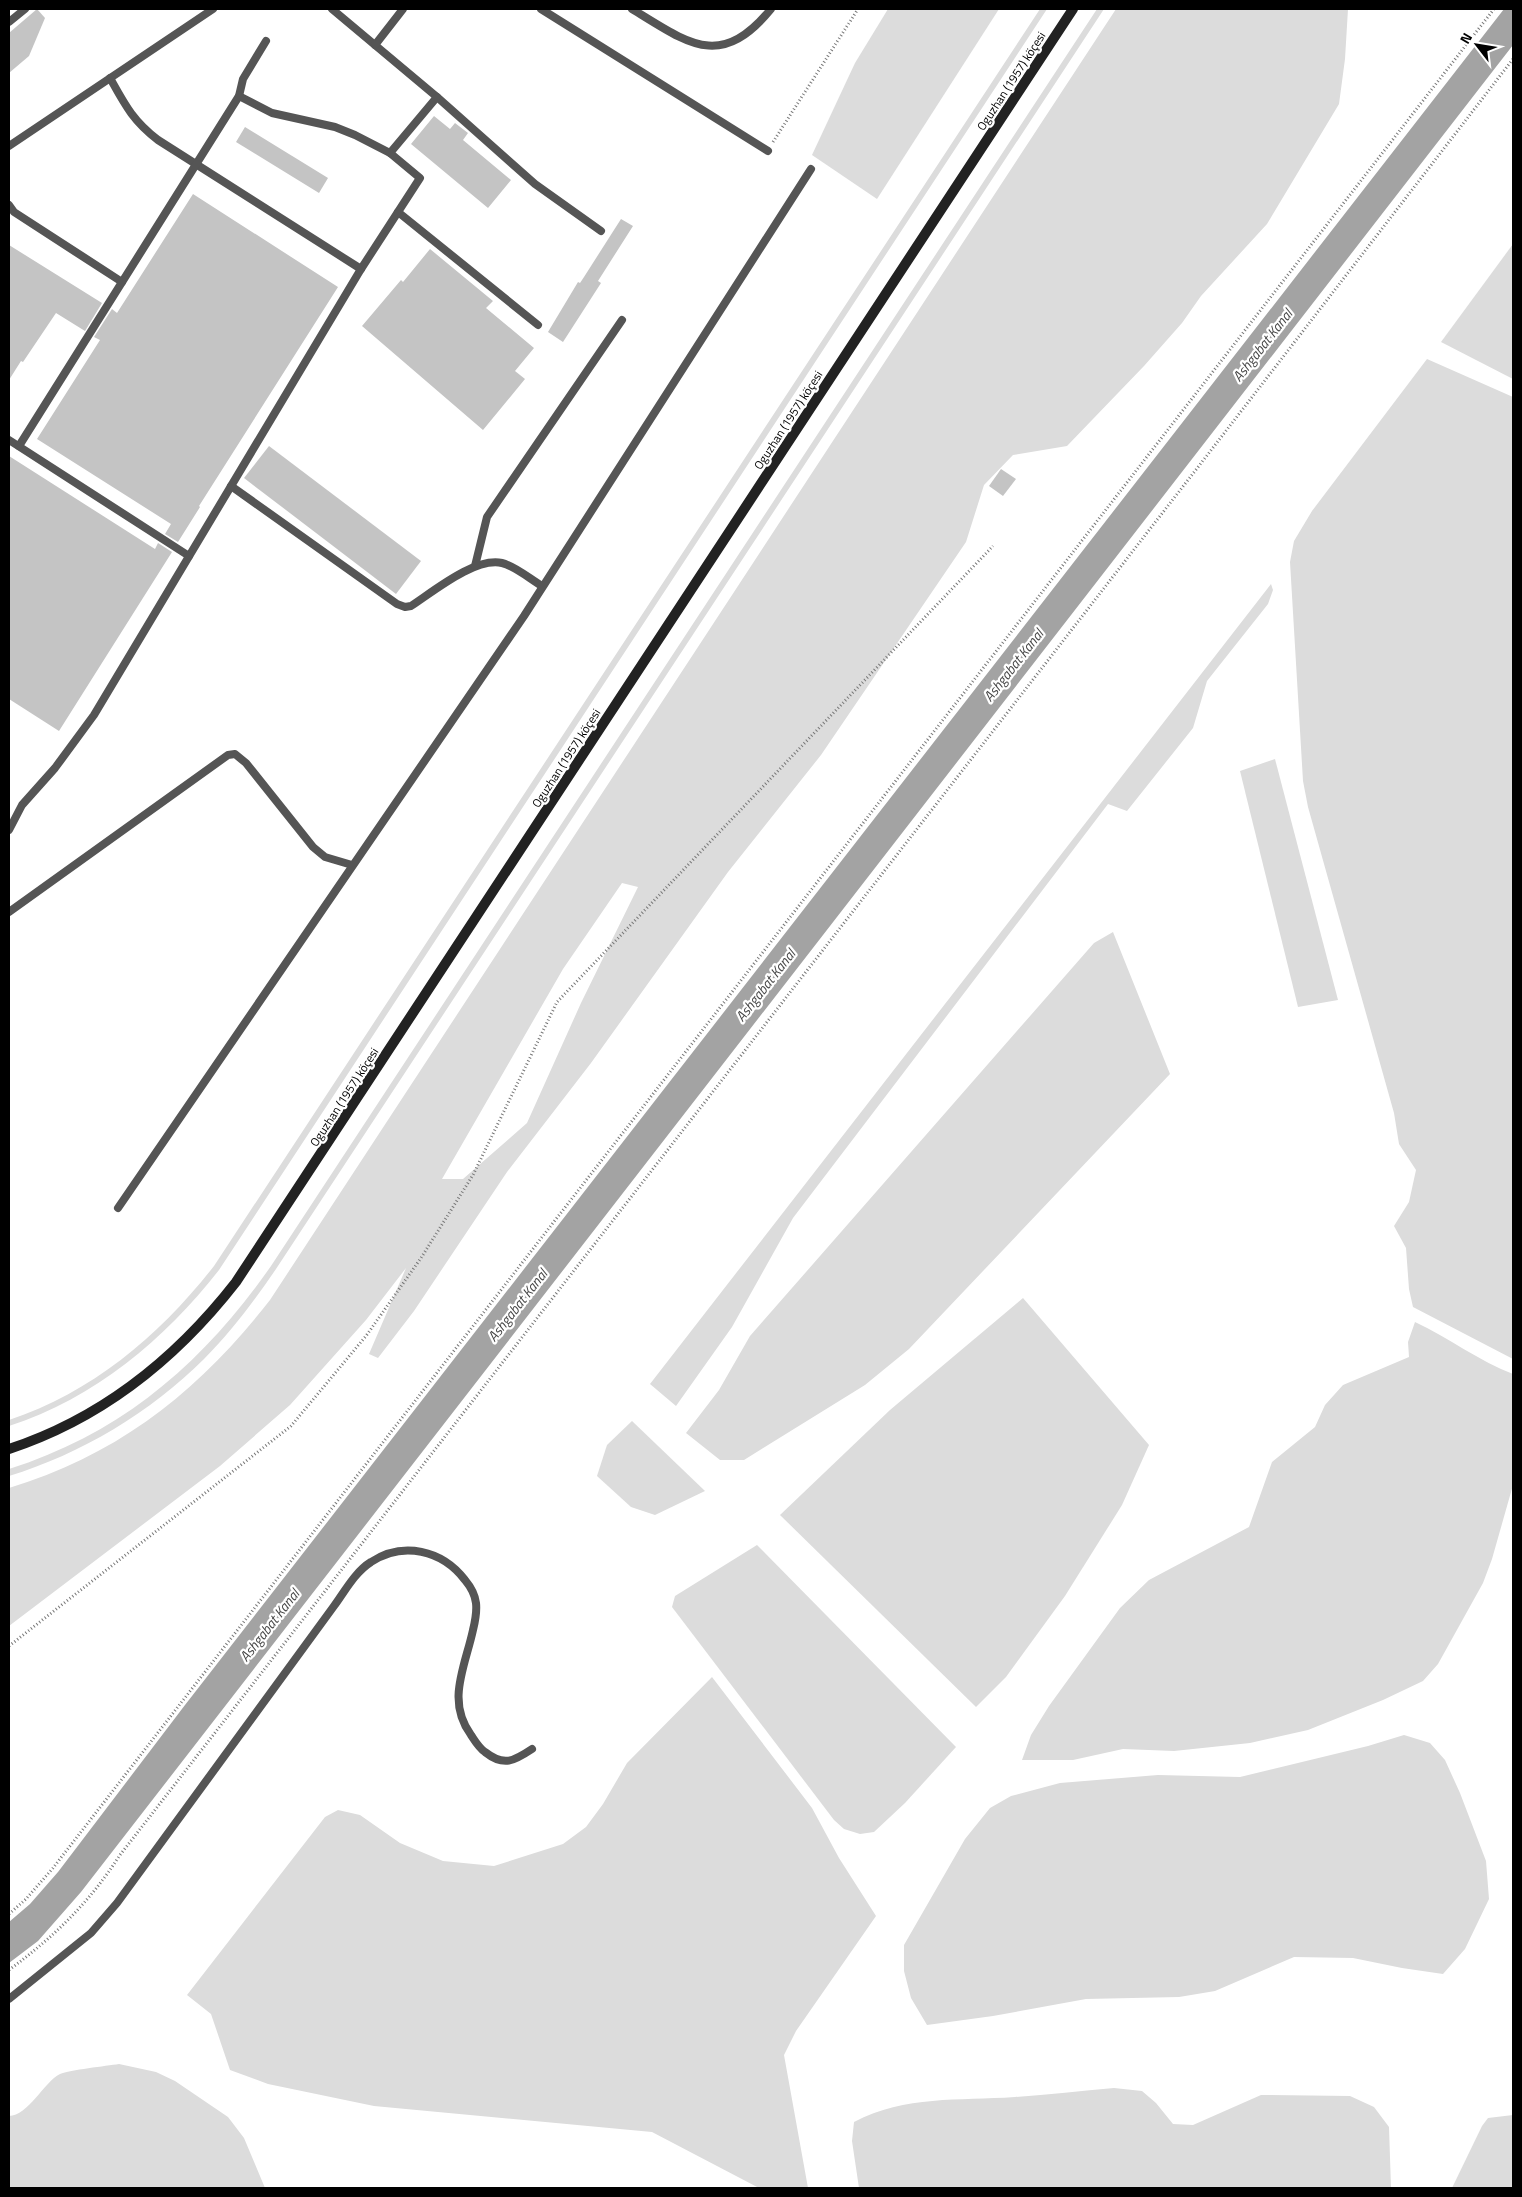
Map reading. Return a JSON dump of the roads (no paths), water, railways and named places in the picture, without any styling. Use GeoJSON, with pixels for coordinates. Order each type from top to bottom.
{"type":"FeatureCollection","features":[{"type":"Feature","properties":{"kind":"main road","name":"Oguzhan (1957) köçesi"},"geometry":{"type":"LineString","coordinates":[[9,1448],[51,1432],[89,1412],[147,1374],[184,1343],[236,1282],[1073,9]]}},
{"type":"Feature","properties":{"kind":"lane"},"geometry":{"type":"LineString","coordinates":[[9,22],[25,9]]}},
{"type":"Feature","properties":{"kind":"lane"},"geometry":{"type":"LineString","coordinates":[[9,146],[213,9]]}},
{"type":"Feature","properties":{"kind":"lane"},"geometry":{"type":"LineString","coordinates":[[332,9],[437,97],[535,184],[601,231]]}},
{"type":"Feature","properties":{"kind":"lane"},"geometry":{"type":"LineString","coordinates":[[375,45],[403,9]]}},
{"type":"Feature","properties":{"kind":"lane"},"geometry":{"type":"LineString","coordinates":[[541,9],[768,151]]}},
{"type":"Feature","properties":{"kind":"lane"},"geometry":{"type":"LineString","coordinates":[[632,9],[685,39],[707,47],[722,45],[740,38],[761,22],[771,9]]}},
{"type":"Feature","properties":{"kind":"lane"},"geometry":{"type":"LineString","coordinates":[[19,446],[239,96],[243,79],[266,41]]}},
{"type":"Feature","properties":{"kind":"lane"},"geometry":{"type":"LineString","coordinates":[[110,78],[132,116],[141,127],[361,269]]}},
{"type":"Feature","properties":{"kind":"lane"},"geometry":{"type":"LineString","coordinates":[[9,830],[22,805],[55,768],[94,715],[361,269],[420,178],[390,153],[335,127],[272,113],[239,96]]}},
{"type":"Feature","properties":{"kind":"lane"},"geometry":{"type":"LineString","coordinates":[[390,153],[437,97]]}},
{"type":"Feature","properties":{"kind":"lane"},"geometry":{"type":"LineString","coordinates":[[118,1208],[518,624],[812,169]]}},
{"type":"Feature","properties":{"kind":"lane"},"geometry":{"type":"LineString","coordinates":[[9,205],[14,212],[122,282]]}},
{"type":"Feature","properties":{"kind":"lane"},"geometry":{"type":"LineString","coordinates":[[398,212],[538,325]]}},
{"type":"Feature","properties":{"kind":"lane"},"geometry":{"type":"LineString","coordinates":[[475,566],[487,517],[622,320]]}},
{"type":"Feature","properties":{"kind":"lane"},"geometry":{"type":"LineString","coordinates":[[9,440],[189,556]]}},
{"type":"Feature","properties":{"kind":"lane"},"geometry":{"type":"LineString","coordinates":[[231,486],[397,604],[405,607],[412,606],[475,566],[492,561],[504,563],[542,586]]}},
{"type":"Feature","properties":{"kind":"lane"},"geometry":{"type":"LineString","coordinates":[[9,912],[228,754],[235,754],[246,763],[313,847],[326,857],[352,865]]}},
{"type":"Feature","properties":{"kind":"lane"},"geometry":{"type":"LineString","coordinates":[[9,1999],[92,1932],[117,1903],[358,1574],[370,1563],[388,1554],[413,1551],[427,1552],[443,1559],[459,1571],[471,1587],[476,1603],[472,1637],[458,1689],[458,1711],[464,1725],[482,1750],[495,1760],[507,1761],[518,1758],[532,1748]]}},
{"type":"Feature","properties":{"kind":"water","name":"Ashgabat Kanal"},"geometry":{"type":"Polygon","coordinates":[[[1504,9],[1513,9],[1513,45],[81,1892],[38,1941],[9,1963],[9,1922],[30,1904],[58,1872],[185,1705],[1504,9]]]}}]}
